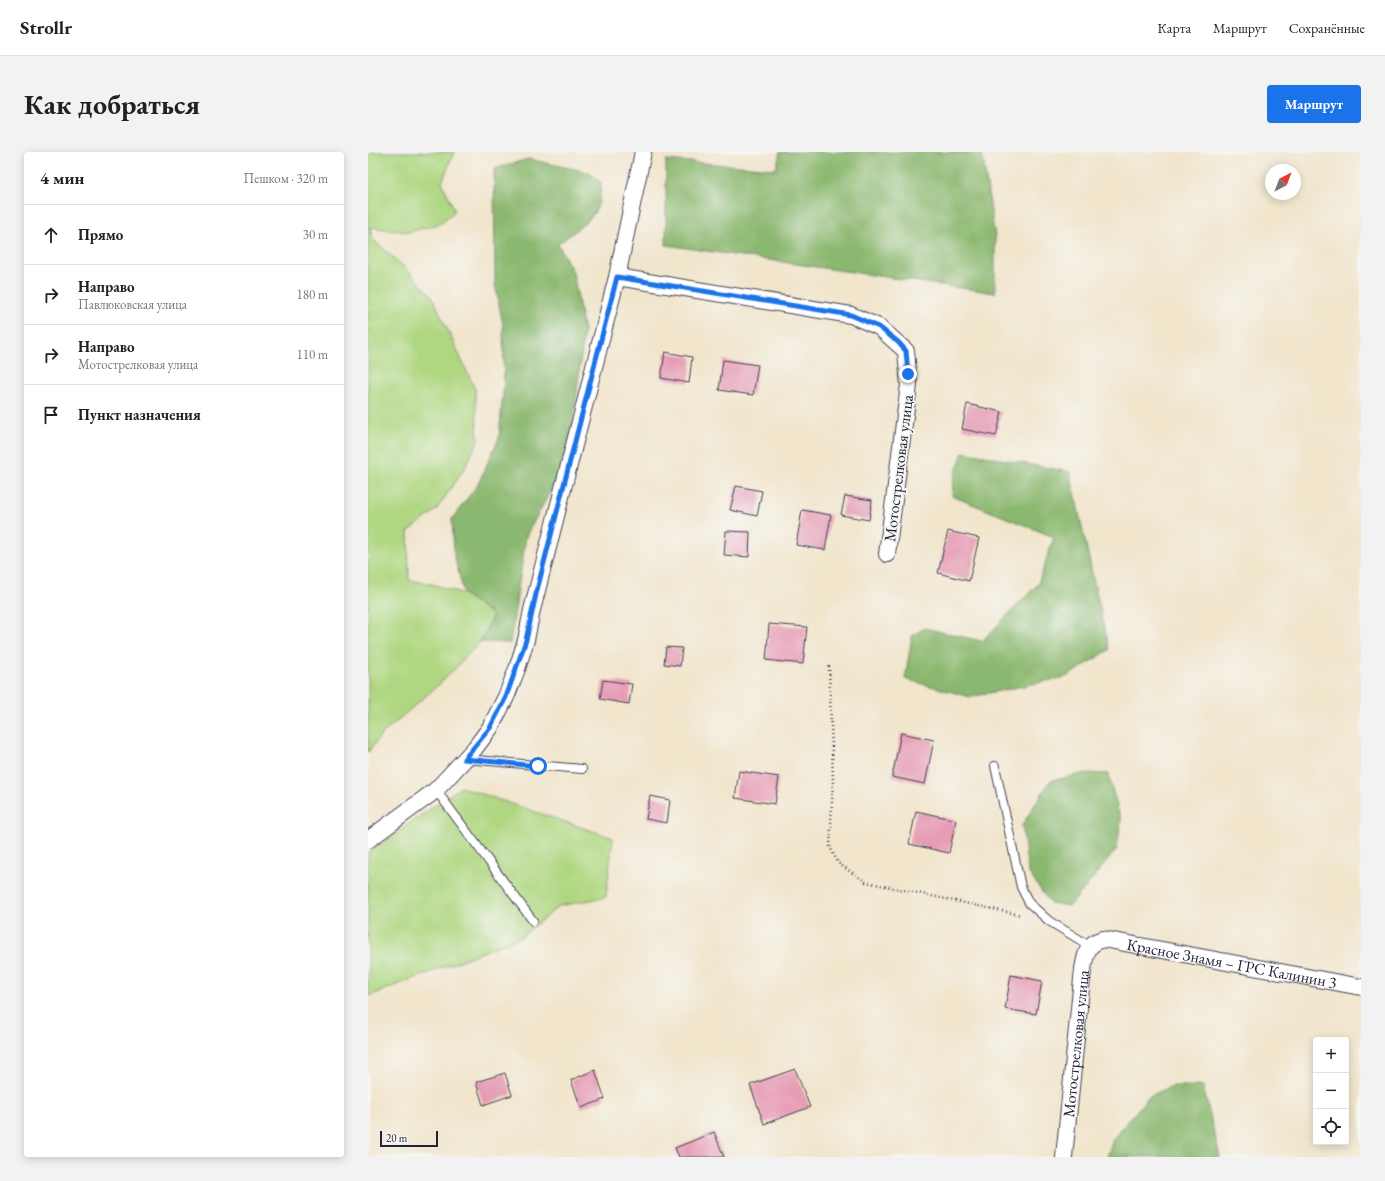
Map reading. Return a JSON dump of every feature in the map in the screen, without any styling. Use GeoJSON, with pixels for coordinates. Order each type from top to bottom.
{"type":"FeatureCollection","features":[{"type":"Feature","properties":{"kind":"street"},"geometry":{"type":"LineString","coordinates":[[368,840],[436,790],[490,728],[506,697],[526,640],[536,594],[617,277],[643,152]]}},
{"type":"Feature","properties":{"kind":"street","name":"Мотострелковая улица"},"geometry":{"type":"LineString","coordinates":[[617,277],[851,315],[879,327],[898,342],[906,351],[909,385],[887,554]]}},
{"type":"Feature","properties":{"kind":"street","name":"Мотострелковая улица"},"geometry":{"type":"LineString","coordinates":[[1064,1157],[1083,969],[1086,955],[1096,942]]}},
{"type":"Feature","properties":{"kind":"street","name":"Красное Знамя – ГРС Калинин 3"},"geometry":{"type":"LineString","coordinates":[[1096,942],[1361,987]]}},
{"type":"Feature","properties":{"kind":"lane"},"geometry":{"type":"LineString","coordinates":[[464,759],[582,769]]}},
{"type":"Feature","properties":{"kind":"lane"},"geometry":{"type":"LineString","coordinates":[[995,766],[1021,887],[1029,903],[1049,921],[1096,942]]}},
{"type":"Feature","properties":{"kind":"lane"},"geometry":{"type":"LineString","coordinates":[[436,790],[533,921]]}},
{"type":"Feature","properties":{"kind":"path"},"geometry":{"type":"LineString","coordinates":[[829,666],[833,779],[830,847],[838,863],[866,882],[1049,921]]}},
{"type":"Feature","properties":{"kind":"green space"},"geometry":{"type":"Polygon","coordinates":[[[368,152],[454,152],[442,182],[455,211],[439,224],[408,232],[370,227],[373,240],[403,266],[432,296],[475,389],[478,441],[465,468],[436,510],[408,532],[409,580],[432,584],[464,594],[493,615],[480,642],[444,680],[383,733],[368,752],[368,152]]]}},
{"type":"Feature","properties":{"kind":"green space"},"geometry":{"type":"Polygon","coordinates":[[[780,152],[982,152],[995,237],[995,293],[666,245],[666,160],[776,169],[780,152]]]}},
{"type":"Feature","properties":{"kind":"green space"},"geometry":{"type":"Polygon","coordinates":[[[528,159],[588,172],[601,182],[600,193],[596,210],[589,219],[558,244],[573,272],[584,331],[572,433],[557,479],[526,536],[510,643],[480,642],[493,615],[464,594],[454,555],[452,519],[478,484],[499,438],[504,381],[503,325],[495,284],[494,169],[528,159]]]}},
{"type":"Feature","properties":{"kind":"green space"},"geometry":{"type":"Polygon","coordinates":[[[963,452],[1070,472],[1109,650],[1066,677],[970,697],[905,679],[912,636],[924,628],[982,641],[1038,584],[1054,537],[952,496],[953,480],[963,452]]]}},
{"type":"Feature","properties":{"kind":"green space"},"geometry":{"type":"Polygon","coordinates":[[[1086,773],[1108,774],[1121,820],[1117,849],[1070,906],[1050,903],[1028,872],[1022,825],[1050,781],[1086,773]]]}},
{"type":"Feature","properties":{"kind":"green space"},"geometry":{"type":"Polygon","coordinates":[[[461,787],[613,838],[606,897],[559,906],[521,937],[369,996],[368,853],[461,787]]]}},
{"type":"Feature","properties":{"kind":"green space"},"geometry":{"type":"Polygon","coordinates":[[[1172,1086],[1203,1086],[1220,1157],[1107,1157],[1113,1139],[1148,1097],[1172,1086]]]}},
{"type":"Feature","properties":{"kind":"building"},"geometry":{"type":"Polygon","coordinates":[[[665,352],[692,357],[689,383],[661,378],[665,352]]]}},
{"type":"Feature","properties":{"kind":"building"},"geometry":{"type":"Polygon","coordinates":[[[723,360],[758,365],[753,395],[719,390],[723,360]]]}},
{"type":"Feature","properties":{"kind":"building"},"geometry":{"type":"Polygon","coordinates":[[[967,404],[1002,412],[996,436],[962,429],[967,404]]]}},
{"type":"Feature","properties":{"kind":"building"},"geometry":{"type":"Polygon","coordinates":[[[736,486],[762,491],[757,516],[730,510],[736,486]]]}},
{"type":"Feature","properties":{"kind":"building"},"geometry":{"type":"Polygon","coordinates":[[[845,496],[872,500],[869,520],[841,515],[845,496]]]}},
{"type":"Feature","properties":{"kind":"building"},"geometry":{"type":"Polygon","coordinates":[[[802,510],[831,515],[825,550],[796,545],[802,510]]]}},
{"type":"Feature","properties":{"kind":"building"},"geometry":{"type":"Polygon","coordinates":[[[726,531],[750,532],[749,557],[724,555],[726,531]]]}},
{"type":"Feature","properties":{"kind":"building"},"geometry":{"type":"Polygon","coordinates":[[[948,531],[979,538],[969,581],[938,573],[948,531]]]}},
{"type":"Feature","properties":{"kind":"building"},"geometry":{"type":"Polygon","coordinates":[[[769,624],[807,627],[803,664],[766,660],[769,624]]]}},
{"type":"Feature","properties":{"kind":"building"},"geometry":{"type":"Polygon","coordinates":[[[666,647],[682,648],[680,666],[664,664],[666,647]]]}},
{"type":"Feature","properties":{"kind":"building"},"geometry":{"type":"Polygon","coordinates":[[[603,680],[632,684],[629,704],[600,699],[603,680]]]}},
{"type":"Feature","properties":{"kind":"building"},"geometry":{"type":"Polygon","coordinates":[[[901,733],[934,740],[925,784],[892,777],[901,733]]]}},
{"type":"Feature","properties":{"kind":"building"},"geometry":{"type":"Polygon","coordinates":[[[739,771],[779,777],[775,804],[735,798],[739,771]]]}},
{"type":"Feature","properties":{"kind":"building"},"geometry":{"type":"Polygon","coordinates":[[[650,796],[670,800],[667,823],[646,819],[650,796]]]}},
{"type":"Feature","properties":{"kind":"building"},"geometry":{"type":"Polygon","coordinates":[[[916,811],[956,820],[949,853],[909,844],[916,811]]]}},
{"type":"Feature","properties":{"kind":"building"},"geometry":{"type":"Polygon","coordinates":[[[1011,975],[1042,981],[1036,1014],[1005,1009],[1011,975]]]}},
{"type":"Feature","properties":{"kind":"building"},"geometry":{"type":"Polygon","coordinates":[[[795,1069],[810,1107],[764,1124],[750,1085],[795,1069]]]}},
{"type":"Feature","properties":{"kind":"building"},"geometry":{"type":"Polygon","coordinates":[[[595,1070],[605,1099],[581,1108],[571,1080],[595,1070]]]}},
{"type":"Feature","properties":{"kind":"building"},"geometry":{"type":"Polygon","coordinates":[[[505,1073],[512,1095],[483,1105],[476,1082],[505,1073]]]}},
{"type":"Feature","properties":{"kind":"building"},"geometry":{"type":"Polygon","coordinates":[[[714,1132],[724,1157],[679,1157],[675,1148],[714,1132]]]}},
{"type":"Feature","properties":{"kind":"route"},"geometry":{"type":"LineString","coordinates":[[538,766],[464,759],[490,728],[506,697],[517,669],[526,640],[536,594],[617,277],[851,315],[879,327],[898,342],[906,351],[908,374]]}}]}
